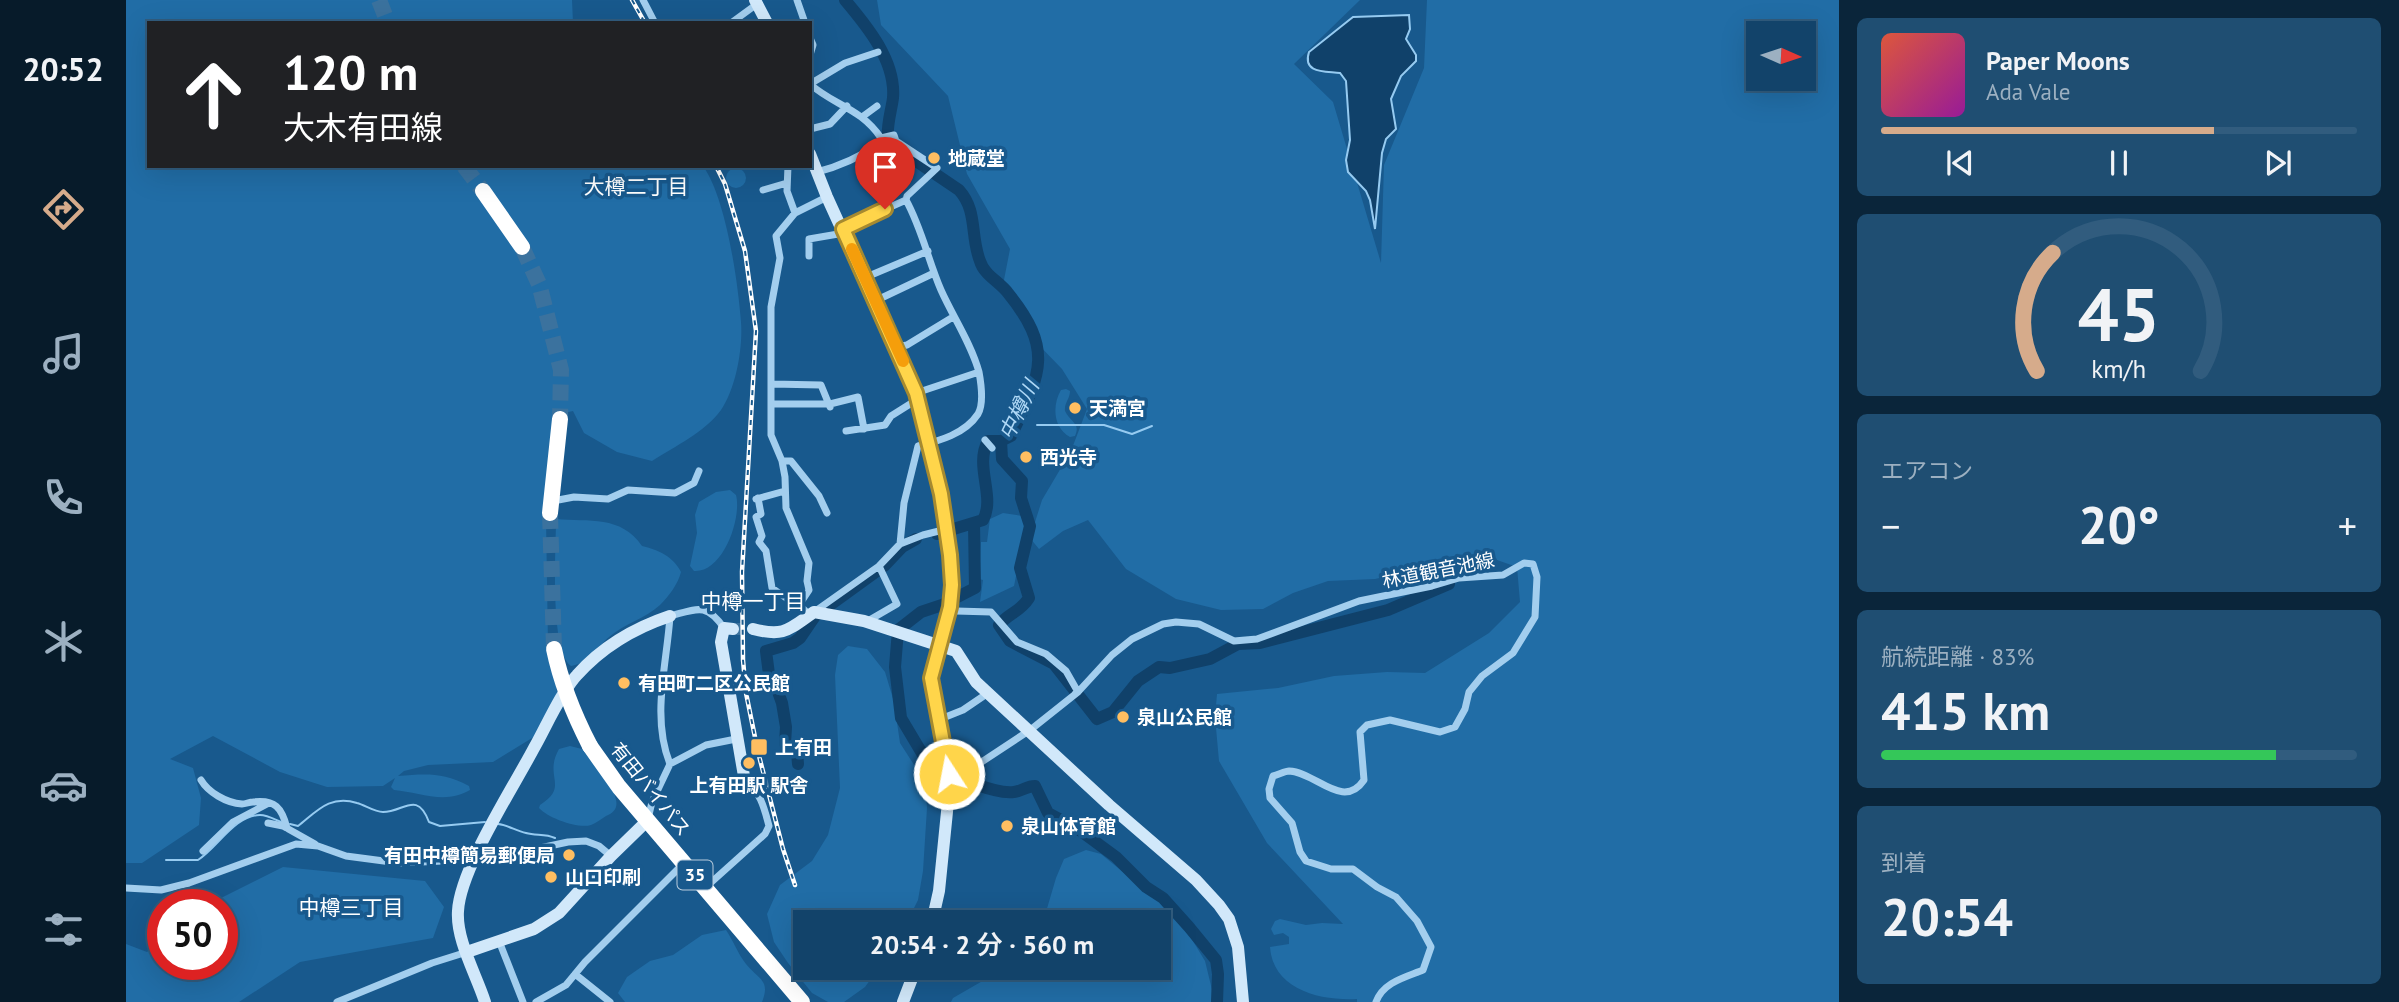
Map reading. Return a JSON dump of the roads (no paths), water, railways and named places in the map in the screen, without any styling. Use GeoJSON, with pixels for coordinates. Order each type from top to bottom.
{"type":"FeatureCollection","features":[{"type":"Feature","properties":{"kind":"highway"},"geometry":{"type":"LineString","coordinates":[[483,191],[522,247]]}},
{"type":"Feature","properties":{"kind":"highway"},"geometry":{"type":"LineString","coordinates":[[551,507],[560,419]]}},
{"type":"Feature","properties":{"kind":"highway","name":"有田バイパス"},"geometry":{"type":"LineString","coordinates":[[554,649],[568,698],[590,746],[619,787],[802,1002]]}},
{"type":"Feature","properties":{"kind":"main road"},"geometry":{"type":"LineString","coordinates":[[757,1],[766,21]]}},
{"type":"Feature","properties":{"kind":"main road"},"geometry":{"type":"LineString","coordinates":[[812,159],[917,396],[947,529],[952,585],[950,607],[931,678],[949,774],[939,891],[935,910]]}},
{"type":"Feature","properties":{"kind":"main road"},"geometry":{"type":"LineString","coordinates":[[753,629],[768,634],[787,630],[812,613],[865,622],[956,651],[969,674],[988,693],[1196,880],[1219,905],[1229,919],[1238,947],[1243,1002]]}},
{"type":"Feature","properties":{"kind":"main road"},"geometry":{"type":"LineString","coordinates":[[485,1002],[461,937],[458,909],[474,860],[575,676],[613,642],[648,623],[670,616]]}},
{"type":"Feature","properties":{"kind":"main road"},"geometry":{"type":"LineString","coordinates":[[728,629],[720,642],[745,782]]}},
{"type":"Feature","properties":{"kind":"main road"},"geometry":{"type":"LineString","coordinates":[[467,952],[534,929],[559,913],[648,820]]}},
{"type":"Feature","properties":{"kind":"main road"},"geometry":{"type":"LineString","coordinates":[[903,1002],[911,980]]}},
{"type":"Feature","properties":{"kind":"street"},"geometry":{"type":"LineString","coordinates":[[643,0],[654,21]]}},
{"type":"Feature","properties":{"kind":"street"},"geometry":{"type":"LineString","coordinates":[[797,0],[804,21]]}},
{"type":"Feature","properties":{"kind":"street"},"geometry":{"type":"LineString","coordinates":[[733,21],[757,1]]}},
{"type":"Feature","properties":{"kind":"street"},"geometry":{"type":"LineString","coordinates":[[812,83],[845,63],[878,52]]}},
{"type":"Feature","properties":{"kind":"street"},"geometry":{"type":"LineString","coordinates":[[812,86],[847,106],[885,137]]}},
{"type":"Feature","properties":{"kind":"street"},"geometry":{"type":"LineString","coordinates":[[812,95],[819,92]]}},
{"type":"Feature","properties":{"kind":"street"},"geometry":{"type":"LineString","coordinates":[[812,128],[830,124],[847,106]]}},
{"type":"Feature","properties":{"kind":"street"},"geometry":{"type":"LineString","coordinates":[[862,117],[877,106]]}},
{"type":"Feature","properties":{"kind":"street"},"geometry":{"type":"LineString","coordinates":[[817,172],[840,167],[881,143],[885,137],[894,135],[896,141],[937,169],[907,195],[906,200],[916,218],[934,273],[979,372],[980,408],[978,415],[948,438],[918,446],[904,503],[900,544]]}},
{"type":"Feature","properties":{"kind":"street"},"geometry":{"type":"LineString","coordinates":[[788,168],[790,203],[795,213]]}},
{"type":"Feature","properties":{"kind":"street"},"geometry":{"type":"LineString","coordinates":[[763,190],[787,183]]}},
{"type":"Feature","properties":{"kind":"street"},"geometry":{"type":"LineString","coordinates":[[799,605],[810,590],[807,581],[809,564],[786,508],[782,461],[771,435],[771,307],[780,258],[776,236],[795,213],[827,197]]}},
{"type":"Feature","properties":{"kind":"street"},"geometry":{"type":"LineString","coordinates":[[809,256],[809,239],[844,231],[906,200]]}},
{"type":"Feature","properties":{"kind":"street"},"geometry":{"type":"LineString","coordinates":[[864,278],[928,251]]}},
{"type":"Feature","properties":{"kind":"street"},"geometry":{"type":"LineString","coordinates":[[875,301],[934,273]]}},
{"type":"Feature","properties":{"kind":"street"},"geometry":{"type":"LineString","coordinates":[[897,347],[907,345],[953,317]]}},
{"type":"Feature","properties":{"kind":"street"},"geometry":{"type":"LineString","coordinates":[[846,431],[884,425],[891,416],[917,396],[979,372]]}},
{"type":"Feature","properties":{"kind":"street"},"geometry":{"type":"LineString","coordinates":[[772,384],[821,386],[830,407]]}},
{"type":"Feature","properties":{"kind":"street"},"geometry":{"type":"LineString","coordinates":[[772,404],[830,407],[858,397],[864,429]]}},
{"type":"Feature","properties":{"kind":"street"},"geometry":{"type":"LineString","coordinates":[[985,440],[992,449]]}},
{"type":"Feature","properties":{"kind":"street"},"geometry":{"type":"LineString","coordinates":[[782,461],[791,461],[819,496],[827,513]]}},
{"type":"Feature","properties":{"kind":"street"},"geometry":{"type":"LineString","coordinates":[[551,507],[573,497],[608,499],[628,490],[675,493],[694,483],[699,471]]}},
{"type":"Feature","properties":{"kind":"street"},"geometry":{"type":"LineString","coordinates":[[785,491],[757,498],[761,514],[756,517],[764,533],[759,542],[766,551],[772,588],[812,613],[881,568],[900,544],[947,529]]}},
{"type":"Feature","properties":{"kind":"street","name":"林道観音池線"},"geometry":{"type":"LineString","coordinates":[[1029,731],[1078,692],[1112,655],[1132,639],[1163,624],[1199,624],[1234,642],[1257,639],[1359,601],[1459,578],[1503,575],[1524,563],[1533,564],[1537,577],[1535,617],[1513,653],[1482,676],[1469,692],[1465,709],[1455,727],[1440,732],[1390,720],[1367,725],[1360,732],[1364,780],[1358,789],[1342,793],[1290,771],[1273,776],[1269,789],[1270,798],[1293,823],[1300,852],[1306,861],[1331,869],[1353,869],[1396,897],[1417,921],[1432,947],[1423,970],[1399,978],[1378,996],[1376,1002]]}},
{"type":"Feature","properties":{"kind":"street"},"geometry":{"type":"LineString","coordinates":[[865,622],[897,604],[881,568]]}},
{"type":"Feature","properties":{"kind":"street"},"geometry":{"type":"LineString","coordinates":[[670,764],[663,747],[660,721],[670,616],[703,608],[728,629]]}},
{"type":"Feature","properties":{"kind":"street"},"geometry":{"type":"LineString","coordinates":[[949,774],[971,769],[1029,731],[1078,692],[1066,671],[1046,654],[1017,642],[991,612],[956,611]]}},
{"type":"Feature","properties":{"kind":"street"},"geometry":{"type":"LineString","coordinates":[[938,720],[963,710],[988,693]]}},
{"type":"Feature","properties":{"kind":"street"},"geometry":{"type":"LineString","coordinates":[[648,820],[652,802],[670,764],[706,746],[736,739]]}},
{"type":"Feature","properties":{"kind":"street"},"geometry":{"type":"LineString","coordinates":[[201,780],[208,792],[234,802],[270,803],[283,813],[287,828]]}},
{"type":"Feature","properties":{"kind":"street"},"geometry":{"type":"LineString","coordinates":[[705,887],[765,834],[769,826],[760,798],[752,785],[745,782]]}},
{"type":"Feature","properties":{"kind":"street"},"geometry":{"type":"LineString","coordinates":[[203,851],[233,822],[270,803]]}},
{"type":"Feature","properties":{"kind":"street"},"geometry":{"type":"LineString","coordinates":[[268,823],[287,828],[318,846],[346,856],[399,863],[512,858],[553,844],[586,841],[599,846],[611,856]]}},
{"type":"Feature","properties":{"kind":"street"},"geometry":{"type":"LineString","coordinates":[[126,888],[161,890],[189,883],[296,844],[318,846]]}},
{"type":"Feature","properties":{"kind":"street"},"geometry":{"type":"LineString","coordinates":[[536,1002],[566,985],[684,862]]}},
{"type":"Feature","properties":{"kind":"street"},"geometry":{"type":"LineString","coordinates":[[499,941],[523,1002]]}},
{"type":"Feature","properties":{"kind":"street"},"geometry":{"type":"LineString","coordinates":[[337,1002],[432,963],[467,952]]}},
{"type":"Feature","properties":{"kind":"street"},"geometry":{"type":"LineString","coordinates":[[575,974],[610,1002]]}},
{"type":"Feature","properties":{"kind":"waterway","name":"中樽川"},"geometry":{"type":"LineString","coordinates":[[845,0],[871,33],[890,71],[893,98],[888,142],[959,190],[965,198],[982,266],[1005,289],[1023,313],[1037,348],[1035,379],[1011,436],[1001,441],[988,441],[984,451],[987,501],[983,520],[937,534]]}},
{"type":"Feature","properties":{"kind":"waterway"},"geometry":{"type":"LineString","coordinates":[[1037,425],[1104,425],[1132,434],[1152,426]]}},
{"type":"Feature","properties":{"kind":"waterway","name":"中樽川"},"geometry":{"type":"LineString","coordinates":[[1001,441],[1002,459],[1022,481],[1021,498],[1030,526],[1020,568],[1029,598],[999,625],[1010,641],[1054,664],[1097,719],[1113,712],[1138,681],[1159,667],[1170,668],[1210,659],[1238,644],[1260,643],[1388,610],[1449,584]]}},
{"type":"Feature","properties":{"kind":"waterway"},"geometry":{"type":"LineString","coordinates":[[943,772],[932,770],[901,718],[895,667],[898,630],[921,612],[942,605],[975,588],[974,523]]}},
{"type":"Feature","properties":{"kind":"waterway"},"geometry":{"type":"LineString","coordinates":[[798,764],[797,752],[785,744],[786,727],[782,703],[777,689],[770,682],[766,651],[793,643],[800,638],[815,616],[884,566],[902,547],[916,539]]}},
{"type":"Feature","properties":{"kind":"waterway"},"geometry":{"type":"LineString","coordinates":[[955,778],[1007,792],[1035,786],[1048,813],[1078,829],[1116,857],[1146,887],[1163,898],[1189,927],[1216,960],[1217,1002]]}},
{"type":"Feature","properties":{"kind":"waterway"},"geometry":{"type":"LineString","coordinates":[[290,824],[298,826],[317,810],[339,801],[357,803],[383,812],[415,805],[420,807],[429,822],[440,826],[485,822]]}},
{"type":"Feature","properties":{"kind":"waterway"},"geometry":{"type":"LineString","coordinates":[[166,860],[198,860],[234,826],[251,816],[263,815],[281,822]]}},
{"type":"Feature","properties":{"kind":"waterway"},"geometry":{"type":"LineString","coordinates":[[498,824],[555,838]]}},
{"type":"Feature","properties":{"kind":"tunnel"},"geometry":{"type":"LineString","coordinates":[[379,0],[387,21]]}},
{"type":"Feature","properties":{"kind":"tunnel"},"geometry":{"type":"LineString","coordinates":[[466,168],[483,191]]}},
{"type":"Feature","properties":{"kind":"tunnel"},"geometry":{"type":"LineString","coordinates":[[522,247],[539,284],[561,370],[560,419]]}},
{"type":"Feature","properties":{"kind":"tunnel"},"geometry":{"type":"LineString","coordinates":[[550,513],[554,649]]}},
{"type":"Feature","properties":{"kind":"tunnel"},"geometry":{"type":"LineString","coordinates":[[733,629],[753,629]]}},
{"type":"Feature","properties":{"kind":"railway"},"geometry":{"type":"LineString","coordinates":[[632,0],[644,21]]}},
{"type":"Feature","properties":{"kind":"railway"},"geometry":{"type":"LineString","coordinates":[[717,168],[725,184],[745,251],[756,331],[742,572],[746,693],[758,752],[795,885]]}},
{"type":"Feature","properties":{"kind":"place","name":"地蔵堂"},"geometry":{"type":"Point","coordinates":[934,158]}},
{"type":"Feature","properties":{"kind":"place","name":"天満宮"},"geometry":{"type":"Point","coordinates":[1075,408]}},
{"type":"Feature","properties":{"kind":"place","name":"西光寺"},"geometry":{"type":"Point","coordinates":[1026,457]}},
{"type":"Feature","properties":{"kind":"place","name":"有田町二区公民館"},"geometry":{"type":"Point","coordinates":[624,683]}},
{"type":"Feature","properties":{"kind":"place","name":"泉山公民館"},"geometry":{"type":"Point","coordinates":[1123,717]}},
{"type":"Feature","properties":{"kind":"place","name":"上有田"},"geometry":{"type":"Point","coordinates":[759,747]}},
{"type":"Feature","properties":{"kind":"place","name":"上有田駅 駅舎"},"geometry":{"type":"Point","coordinates":[749,763]}},
{"type":"Feature","properties":{"kind":"place","name":"泉山体育館"},"geometry":{"type":"Point","coordinates":[1007,826]}},
{"type":"Feature","properties":{"kind":"place","name":"有田中樽簡易郵便局"},"geometry":{"type":"Point","coordinates":[569,855]}},
{"type":"Feature","properties":{"kind":"place","name":"山口印刷"},"geometry":{"type":"Point","coordinates":[551,877]}},
{"type":"Feature","properties":{"kind":"district","name":"大樽二丁目"},"geometry":{"type":"Point","coordinates":[636,187]}},
{"type":"Feature","properties":{"kind":"district","name":"中樽一丁目"},"geometry":{"type":"Point","coordinates":[753,602]}},
{"type":"Feature","properties":{"kind":"district","name":"中樽三丁目"},"geometry":{"type":"Point","coordinates":[351,908]}}]}
